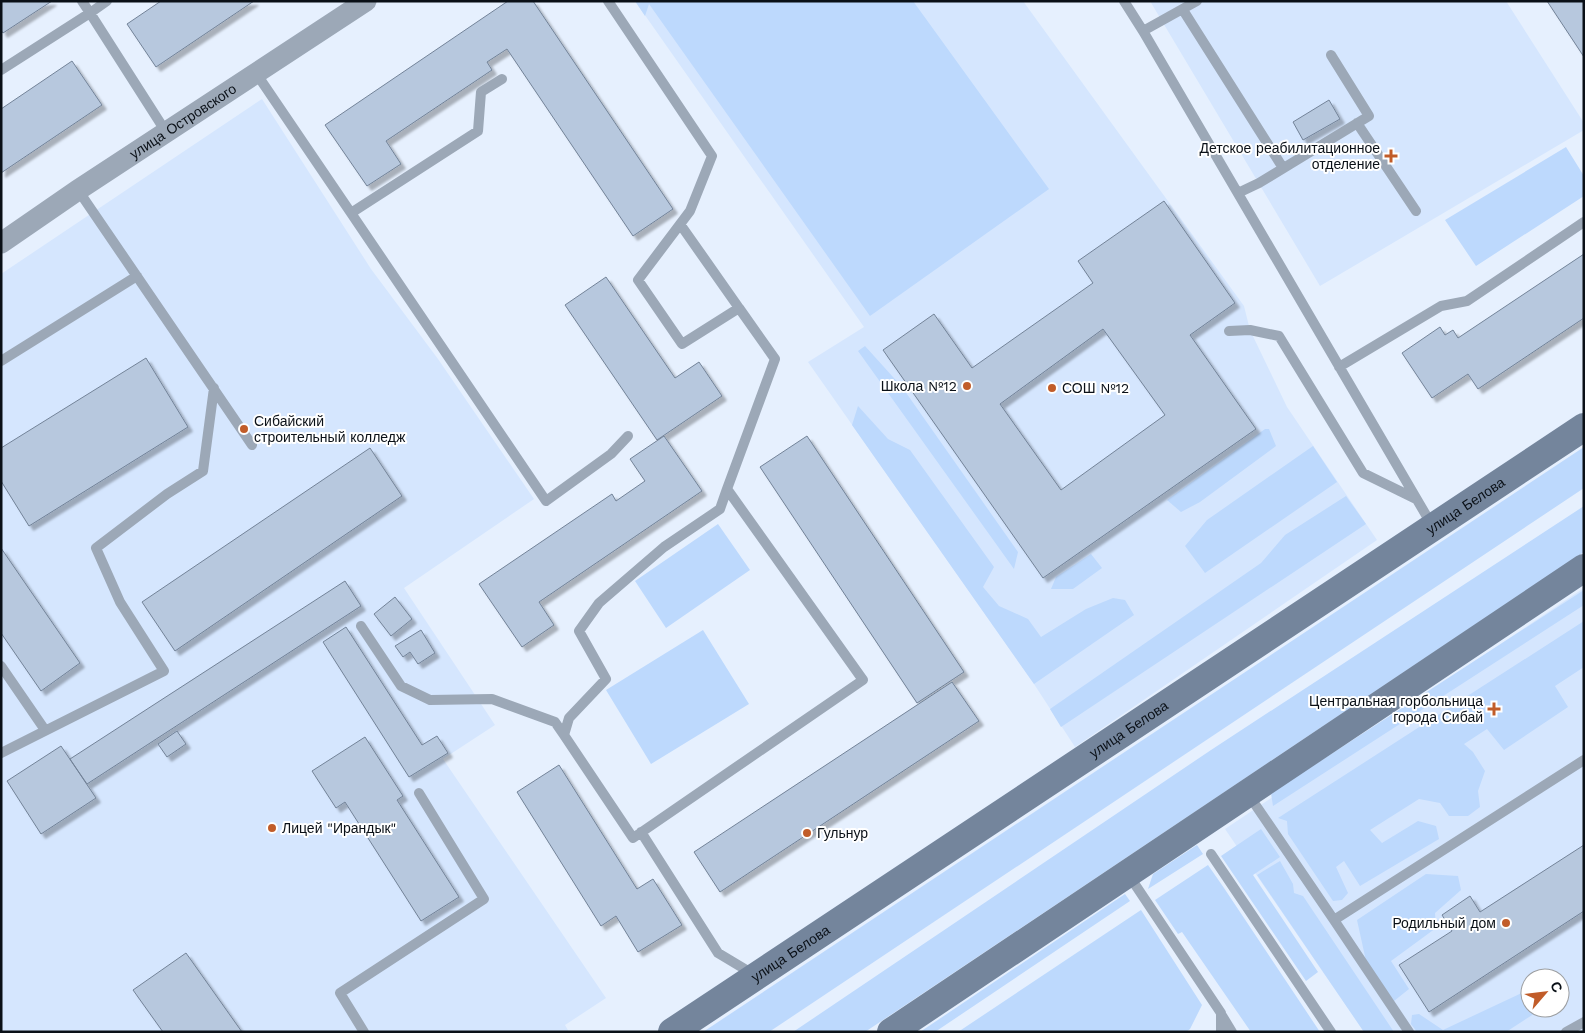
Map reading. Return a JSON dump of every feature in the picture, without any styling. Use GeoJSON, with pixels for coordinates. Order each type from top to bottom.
{"type":"FeatureCollection","features":[{"type":"Feature","properties":{"kind":"main road","name":"улица Белова"},"geometry":{"type":"LineString","coordinates":[[672,1032],[1584,427]]}},
{"type":"Feature","properties":{"kind":"main road"},"geometry":{"type":"LineString","coordinates":[[891,1032],[1584,568]]}},
{"type":"Feature","properties":{"kind":"street","name":"улица Островского"},"geometry":{"type":"LineString","coordinates":[[1,243],[78,190],[366,1]]}},
{"type":"Feature","properties":{"kind":"lane"},"geometry":{"type":"LineString","coordinates":[[82,1],[166,132]]}},
{"type":"Feature","properties":{"kind":"lane"},"geometry":{"type":"LineString","coordinates":[[1,70],[107,1]]}},
{"type":"Feature","properties":{"kind":"lane"},"geometry":{"type":"LineString","coordinates":[[608,1],[712,156],[690,211],[638,280],[682,344],[739,308]]}},
{"type":"Feature","properties":{"kind":"lane"},"geometry":{"type":"LineString","coordinates":[[1124,1],[1433,527]]}},
{"type":"Feature","properties":{"kind":"lane"},"geometry":{"type":"LineString","coordinates":[[1143,31],[1197,1]]}},
{"type":"Feature","properties":{"kind":"lane"},"geometry":{"type":"LineString","coordinates":[[1183,10],[1283,168]]}},
{"type":"Feature","properties":{"kind":"lane"},"geometry":{"type":"LineString","coordinates":[[1238,194],[1369,116],[1330,54]]}},
{"type":"Feature","properties":{"kind":"lane"},"geometry":{"type":"LineString","coordinates":[[256,73],[546,500],[610,454],[628,436]]}},
{"type":"Feature","properties":{"kind":"lane"},"geometry":{"type":"LineString","coordinates":[[351,213],[478,131],[480,92],[502,79]]}},
{"type":"Feature","properties":{"kind":"lane"},"geometry":{"type":"LineString","coordinates":[[1357,123],[1416,210]]}},
{"type":"Feature","properties":{"kind":"lane"},"geometry":{"type":"LineString","coordinates":[[78,190],[252,445]]}},
{"type":"Feature","properties":{"kind":"lane"},"geometry":{"type":"LineString","coordinates":[[1339,367],[1441,306],[1467,301],[1584,222]]}},
{"type":"Feature","properties":{"kind":"lane"},"geometry":{"type":"LineString","coordinates":[[564,736],[569,718],[606,679],[579,631],[599,603],[664,547],[720,509],[775,359],[680,224]]}},
{"type":"Feature","properties":{"kind":"lane"},"geometry":{"type":"LineString","coordinates":[[1,361],[137,276]]}},
{"type":"Feature","properties":{"kind":"lane"},"geometry":{"type":"LineString","coordinates":[[1229,331],[1250,330],[1279,336],[1363,474],[1416,499]]}},
{"type":"Feature","properties":{"kind":"lane"},"geometry":{"type":"LineString","coordinates":[[1,753],[164,671],[120,602],[96,548],[167,494],[203,471],[214,388]]}},
{"type":"Feature","properties":{"kind":"lane"},"geometry":{"type":"LineString","coordinates":[[361,626],[401,686],[430,700],[492,698],[555,722],[633,838],[863,680],[727,489]]}},
{"type":"Feature","properties":{"kind":"lane"},"geometry":{"type":"LineString","coordinates":[[1,666],[45,730]]}},
{"type":"Feature","properties":{"kind":"lane"},"geometry":{"type":"LineString","coordinates":[[1334,920],[1584,760]]}},
{"type":"Feature","properties":{"kind":"lane"},"geometry":{"type":"LineString","coordinates":[[1247,793],[1409,1032]]}},
{"type":"Feature","properties":{"kind":"lane"},"geometry":{"type":"LineString","coordinates":[[364,1032],[340,993],[484,899],[419,794]]}},
{"type":"Feature","properties":{"kind":"lane"},"geometry":{"type":"LineString","coordinates":[[641,832],[718,953],[756,976]]}},
{"type":"Feature","properties":{"kind":"lane"},"geometry":{"type":"LineString","coordinates":[[1211,854],[1331,1032]]}},
{"type":"Feature","properties":{"kind":"lane"},"geometry":{"type":"LineString","coordinates":[[1128,873],[1232,1032]]}},
{"type":"Feature","properties":{"kind":"lane"},"geometry":{"type":"LineString","coordinates":[[1220,1013],[1221,1032]]}},
{"type":"Feature","properties":{"kind":"lane"},"geometry":{"type":"LineString","coordinates":[[1566,1032],[1584,1022]]}},
{"type":"Feature","properties":{"kind":"shaded area","name":"СОШ №12"},"geometry":{"type":"Polygon","coordinates":[[[635,1],[1023,1],[1244,306],[1250,330],[1287,407],[1377,540],[1075,747],[1034,684],[808,362],[864,327],[635,1]]]}},
{"type":"Feature","properties":{"kind":"shaded area"},"geometry":{"type":"Polygon","coordinates":[[[635,1],[913,1],[1049,189],[870,316],[649,4],[645,16],[635,1]]]}},
{"type":"Feature","properties":{"kind":"shaded area","name":"Детское реабилитационное отделение"},"geometry":{"type":"Polygon","coordinates":[[[1150,1],[1506,1],[1584,123],[1584,130],[1320,286],[1150,1]]]}},
{"type":"Feature","properties":{"kind":"shaded area"},"geometry":{"type":"Polygon","coordinates":[[[262,99],[371,269],[438,359],[534,499],[404,588],[495,725],[443,759],[606,998],[565,1025],[569,1032],[1,1032],[1,274],[262,99]]]}},
{"type":"Feature","properties":{"kind":"shaded area"},"geometry":{"type":"Polygon","coordinates":[[[1566,147],[1584,176],[1584,196],[1476,266],[1445,220],[1566,147]]]}},
{"type":"Feature","properties":{"kind":"shaded area"},"geometry":{"type":"Polygon","coordinates":[[[865,346],[902,387],[1018,552],[1014,569],[858,351],[865,346]]]}},
{"type":"Feature","properties":{"kind":"shaded area"},"geometry":{"type":"Polygon","coordinates":[[[858,406],[888,439],[910,450],[994,567],[983,587],[999,606],[1028,619],[1041,637],[1086,609],[1113,598],[1125,600],[1134,615],[1034,684],[852,425],[858,406]]]}},
{"type":"Feature","properties":{"kind":"shaded area"},"geometry":{"type":"Polygon","coordinates":[[[1265,429],[1269,429],[1276,446],[1200,502],[1181,512],[1167,500],[1265,429]]]}},
{"type":"Feature","properties":{"kind":"shaded area"},"geometry":{"type":"Polygon","coordinates":[[[1313,446],[1337,482],[1205,573],[1185,546],[1207,520],[1313,446]]]}},
{"type":"Feature","properties":{"kind":"shaded area"},"geometry":{"type":"Polygon","coordinates":[[[1584,447],[1584,488],[769,1032],[703,1032],[1584,447]]]}},
{"type":"Feature","properties":{"kind":"shaded area"},"geometry":{"type":"Polygon","coordinates":[[[1346,496],[1366,524],[1061,727],[1050,709],[1261,563],[1285,535],[1346,496]]]}},
{"type":"Feature","properties":{"kind":"shaded area"},"geometry":{"type":"Polygon","coordinates":[[[1584,506],[1584,552],[865,1032],[793,1032],[1211,750],[1584,506]]]}},
{"type":"Feature","properties":{"kind":"shaded area"},"geometry":{"type":"Polygon","coordinates":[[[718,524],[750,570],[666,628],[635,581],[718,524]]]}},
{"type":"Feature","properties":{"kind":"shaded area"},"geometry":{"type":"Polygon","coordinates":[[[1091,554],[1102,568],[1073,589],[1051,589],[1056,577],[1091,554]]]}},
{"type":"Feature","properties":{"kind":"shaded area","name":"Центральная горбольница города Сибай"},"geometry":{"type":"Polygon","coordinates":[[[1584,588],[1584,1032],[1364,1032],[1225,829],[1584,588]]]}},
{"type":"Feature","properties":{"kind":"shaded area"},"geometry":{"type":"Polygon","coordinates":[[[1584,590],[1584,605],[1273,806],[1271,793],[1584,590]]]}},
{"type":"Feature","properties":{"kind":"shaded area"},"geometry":{"type":"Polygon","coordinates":[[[1584,621],[1584,667],[1555,686],[1568,707],[1504,750],[1487,729],[1464,744],[1473,752],[1485,771],[1478,791],[1480,807],[1468,816],[1449,816],[1440,803],[1419,799],[1370,830],[1382,843],[1418,821],[1436,826],[1439,839],[1360,886],[1344,861],[1336,867],[1348,893],[1342,900],[1333,901],[1288,834],[1287,821],[1278,818],[1584,621]]]}},
{"type":"Feature","properties":{"kind":"shaded area"},"geometry":{"type":"Polygon","coordinates":[[[703,630],[749,704],[651,764],[606,690],[703,630]]]}},
{"type":"Feature","properties":{"kind":"shaded area"},"geometry":{"type":"Polygon","coordinates":[[[1261,829],[1280,857],[1253,875],[1318,972],[1306,981],[1221,856],[1261,829]]]}},
{"type":"Feature","properties":{"kind":"shaded area"},"geometry":{"type":"Polygon","coordinates":[[[1197,845],[1203,854],[1148,889],[1153,874],[1197,845]]]}},
{"type":"Feature","properties":{"kind":"shaded area"},"geometry":{"type":"Polygon","coordinates":[[[1280,861],[1293,884],[1294,893],[1303,896],[1394,1032],[1364,1032],[1257,875],[1280,861]]]}},
{"type":"Feature","properties":{"kind":"shaded area"},"geometry":{"type":"Polygon","coordinates":[[[1208,865],[1320,1032],[1251,1032],[1182,932],[1178,934],[1155,900],[1208,865]]]}},
{"type":"Feature","properties":{"kind":"shaded area"},"geometry":{"type":"Polygon","coordinates":[[[1426,874],[1458,876],[1461,890],[1435,913],[1436,928],[1391,961],[1409,989],[1394,1001],[1366,961],[1357,920],[1426,874]]]}},
{"type":"Feature","properties":{"kind":"shaded area"},"geometry":{"type":"Polygon","coordinates":[[[1125,894],[1130,901],[935,1032],[920,1032],[1125,894]]]}},
{"type":"Feature","properties":{"kind":"shaded area"},"geometry":{"type":"Polygon","coordinates":[[[1141,910],[1202,1005],[1190,1029],[1186,1032],[958,1032],[1141,910]]]}},
{"type":"Feature","properties":{"kind":"shaded area"},"geometry":{"type":"Polygon","coordinates":[[[1520,994],[1520,1018],[1528,1018],[1506,1032],[1417,1032],[1411,1024],[1412,1015],[1419,1014],[1443,1030],[1520,994]]]}},
{"type":"Feature","properties":{"kind":"building"},"geometry":{"type":"Polygon","coordinates":[[[1,1],[52,1],[3,33],[1,30],[1,1]]]}},
{"type":"Feature","properties":{"kind":"building"},"geometry":{"type":"Polygon","coordinates":[[[161,1],[254,1],[156,67],[127,24],[161,1]]]}},
{"type":"Feature","properties":{"kind":"building"},"geometry":{"type":"Polygon","coordinates":[[[508,1],[533,1],[673,209],[633,236],[507,49],[487,62],[492,70],[386,141],[401,164],[367,186],[325,125],[508,1]]]}},
{"type":"Feature","properties":{"kind":"building"},"geometry":{"type":"Polygon","coordinates":[[[1547,1],[1584,1],[1584,57],[1547,1]]]}},
{"type":"Feature","properties":{"kind":"building"},"geometry":{"type":"Polygon","coordinates":[[[72,61],[102,105],[1,173],[1,109],[72,61]]]}},
{"type":"Feature","properties":{"kind":"building"},"geometry":{"type":"Polygon","coordinates":[[[1329,100],[1340,119],[1303,140],[1293,122],[1329,100]]]}},
{"type":"Feature","properties":{"kind":"building","name":"Школа №12"},"geometry":{"type":"Polygon","coordinates":[[[1164,201],[1235,303],[1190,335],[1256,429],[1043,578],[883,350],[934,314],[972,368],[1093,283],[1078,261],[1164,201]],[[1103,329],[1000,404],[1061,490],[1165,415],[1103,329]]]}},
{"type":"Feature","properties":{"kind":"building"},"geometry":{"type":"Polygon","coordinates":[[[1584,254],[1584,318],[1478,389],[1468,374],[1432,398],[1402,353],[1440,327],[1445,335],[1453,330],[1458,338],[1584,254]]]}},
{"type":"Feature","properties":{"kind":"building"},"geometry":{"type":"Polygon","coordinates":[[[606,277],[675,378],[699,362],[722,396],[657,440],[565,305],[606,277]]]}},
{"type":"Feature","properties":{"kind":"building"},"geometry":{"type":"Polygon","coordinates":[[[146,358],[188,427],[29,526],[1,481],[1,448],[146,358]]]}},
{"type":"Feature","properties":{"kind":"building"},"geometry":{"type":"Polygon","coordinates":[[[664,436],[702,491],[539,602],[554,625],[522,647],[479,584],[612,494],[616,501],[645,481],[630,459],[664,436]]]}},
{"type":"Feature","properties":{"kind":"building"},"geometry":{"type":"Polygon","coordinates":[[[807,436],[964,672],[917,703],[760,467],[807,436]]]}},
{"type":"Feature","properties":{"kind":"building"},"geometry":{"type":"Polygon","coordinates":[[[370,448],[402,496],[175,651],[142,602],[370,448]]]}},
{"type":"Feature","properties":{"kind":"building"},"geometry":{"type":"Polygon","coordinates":[[[1,548],[80,663],[41,691],[1,633],[1,548]]]}},
{"type":"Feature","properties":{"kind":"building"},"geometry":{"type":"Polygon","coordinates":[[[345,581],[361,606],[87,784],[70,759],[345,581]]]}},
{"type":"Feature","properties":{"kind":"building"},"geometry":{"type":"Polygon","coordinates":[[[395,597],[412,619],[391,636],[374,614],[395,597]]]}},
{"type":"Feature","properties":{"kind":"building"},"geometry":{"type":"Polygon","coordinates":[[[346,627],[422,745],[437,736],[448,753],[409,777],[323,642],[346,627]]]}},
{"type":"Feature","properties":{"kind":"building"},"geometry":{"type":"Polygon","coordinates":[[[421,630],[435,653],[418,664],[410,652],[403,657],[395,646],[421,630]]]}},
{"type":"Feature","properties":{"kind":"building"},"geometry":{"type":"Polygon","coordinates":[[[952,682],[979,721],[720,892],[694,852],[952,682]]]}},
{"type":"Feature","properties":{"kind":"building"},"geometry":{"type":"Polygon","coordinates":[[[177,731],[186,744],[167,757],[158,744],[177,731]]]}},
{"type":"Feature","properties":{"kind":"building"},"geometry":{"type":"Polygon","coordinates":[[[365,737],[403,796],[397,800],[459,897],[421,921],[345,802],[336,808],[312,771],[365,737]]]}},
{"type":"Feature","properties":{"kind":"building"},"geometry":{"type":"Polygon","coordinates":[[[61,746],[96,798],[41,834],[7,781],[61,746]]]}},
{"type":"Feature","properties":{"kind":"building"},"geometry":{"type":"Polygon","coordinates":[[[559,765],[637,889],[653,879],[682,925],[638,952],[616,916],[601,926],[517,792],[559,765]]]}},
{"type":"Feature","properties":{"kind":"building","name":"Родильный дом"},"geometry":{"type":"Polygon","coordinates":[[[1584,845],[1584,911],[1429,1012],[1399,965],[1452,931],[1442,915],[1470,896],[1480,912],[1584,845]]]}},
{"type":"Feature","properties":{"kind":"building"},"geometry":{"type":"Polygon","coordinates":[[[186,953],[242,1032],[163,1032],[133,990],[186,953]]]}},
{"type":"Feature","properties":{"kind":"place","name":"Детское реабилитационное отделение"},"geometry":{"type":"Point","coordinates":[1391,156]}},
{"type":"Feature","properties":{"kind":"place","name":"Школа №12"},"geometry":{"type":"Point","coordinates":[967,386]}},
{"type":"Feature","properties":{"kind":"place","name":"СОШ №12"},"geometry":{"type":"Point","coordinates":[1052,388]}},
{"type":"Feature","properties":{"kind":"place","name":"Сибайский строительный колледж"},"geometry":{"type":"Point","coordinates":[244,429]}},
{"type":"Feature","properties":{"kind":"place","name":"Центральная горбольница города Сибай"},"geometry":{"type":"Point","coordinates":[1494,709]}},
{"type":"Feature","properties":{"kind":"place","name":"Лицей \"Ирандык\""},"geometry":{"type":"Point","coordinates":[272,828]}},
{"type":"Feature","properties":{"kind":"place","name":"Гульнур"},"geometry":{"type":"Point","coordinates":[807,833]}},
{"type":"Feature","properties":{"kind":"place","name":"Родильный дом"},"geometry":{"type":"Point","coordinates":[1506,923]}}]}
